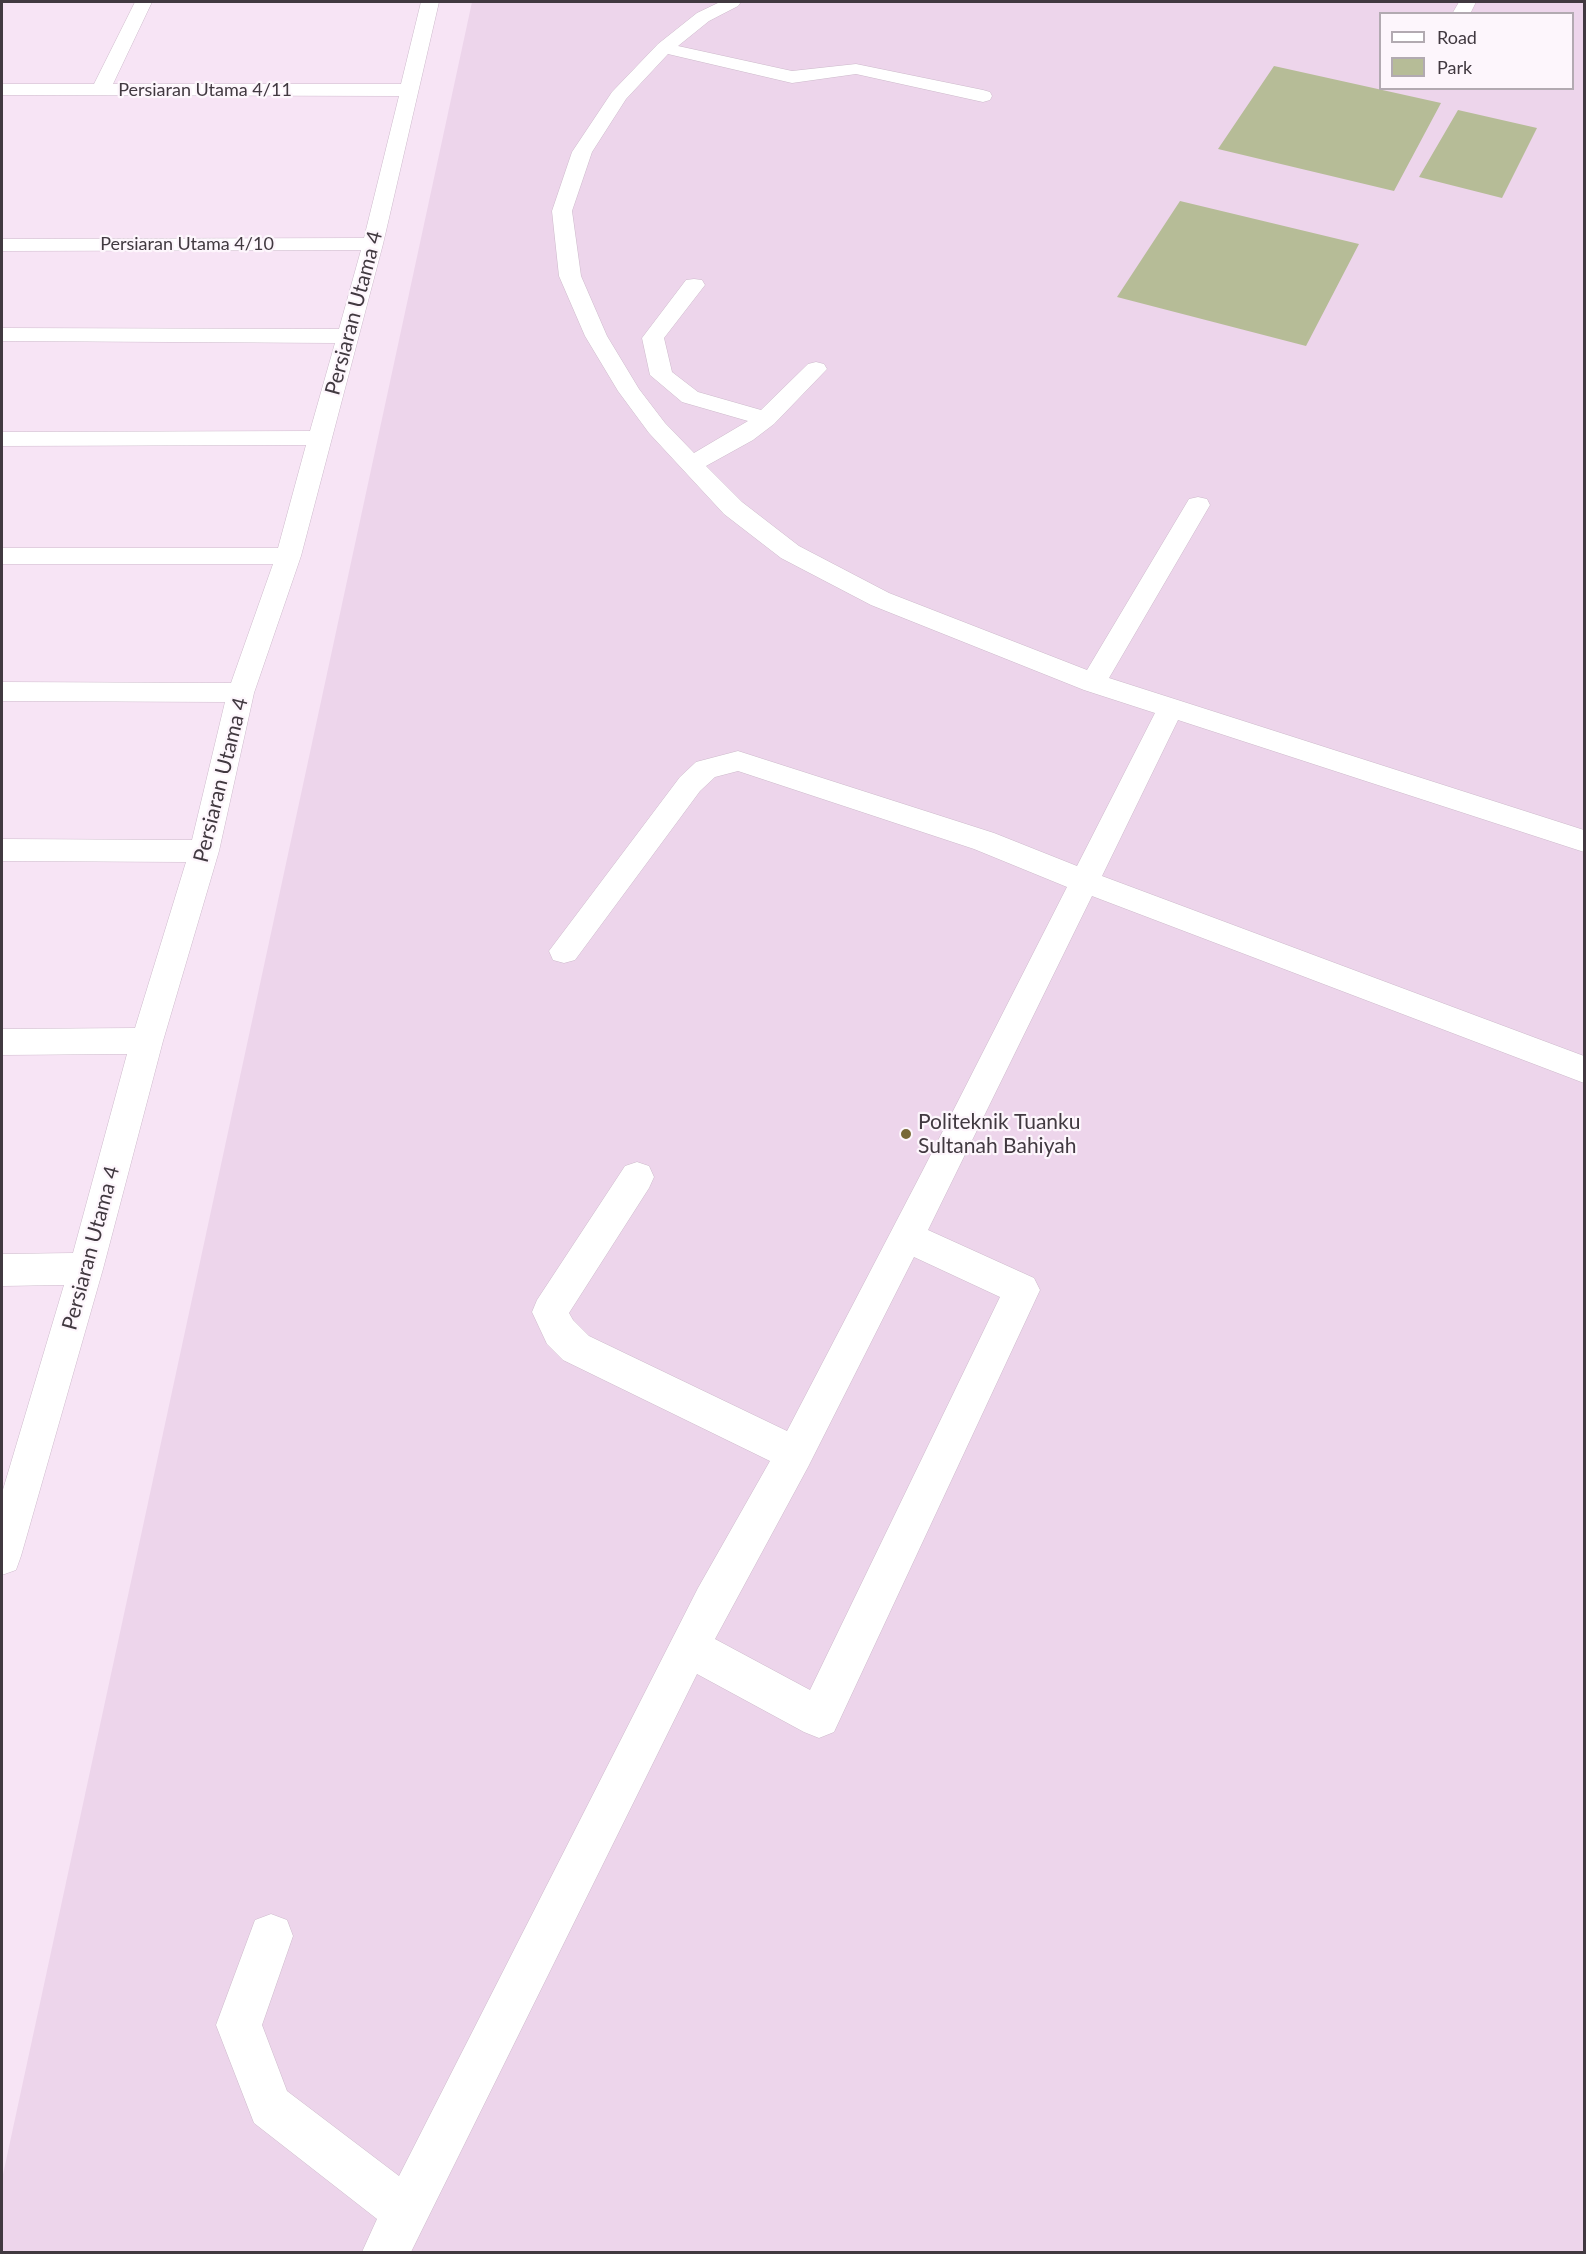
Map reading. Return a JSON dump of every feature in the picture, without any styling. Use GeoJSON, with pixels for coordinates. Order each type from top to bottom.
{"type":"FeatureCollection","features":[{"type":"Feature","properties":{"kind":"street"},"geometry":{"type":"LineString","coordinates":[[101,90],[143,2]]}},
{"type":"Feature","properties":{"kind":"street","name":"Persiaran Utama 4"},"geometry":{"type":"LineString","coordinates":[[2,1556],[86,1269],[147,1041],[204,851],[241,693],[288,556],[373,244],[430,2]]}},
{"type":"Feature","properties":{"kind":"street"},"geometry":{"type":"LineString","coordinates":[[732,2],[703,17],[664,48],[619,96],[582,152],[562,211],[570,276],[596,336],[629,391],[657,428],[734,508],[790,552],[880,599],[1093,683],[1584,842]]}},
{"type":"Feature","properties":{"kind":"street"},"geometry":{"type":"LineString","coordinates":[[664,48],[792,77],[856,69],[983,96]]}},
{"type":"Feature","properties":{"kind":"street","name":"Persiaran Utama 4/11"},"geometry":{"type":"LineString","coordinates":[[2,90],[408,90]]}},
{"type":"Feature","properties":{"kind":"street","name":"Persiaran Utama 4/10"},"geometry":{"type":"LineString","coordinates":[[2,245],[373,244]]}},
{"type":"Feature","properties":{"kind":"street"},"geometry":{"type":"LineString","coordinates":[[694,285],[653,338],[661,375],[690,398],[766,419]]}},
{"type":"Feature","properties":{"kind":"street"},"geometry":{"type":"LineString","coordinates":[[2,334],[347,336]]}},
{"type":"Feature","properties":{"kind":"street"},"geometry":{"type":"LineString","coordinates":[[691,464],[745,435],[766,419],[816,369]]}},
{"type":"Feature","properties":{"kind":"street"},"geometry":{"type":"LineString","coordinates":[[2,439],[320,438]]}},
{"type":"Feature","properties":{"kind":"street"},"geometry":{"type":"LineString","coordinates":[[1093,683],[1198,505]]}},
{"type":"Feature","properties":{"kind":"street"},"geometry":{"type":"LineString","coordinates":[[2,556],[288,556]]}},
{"type":"Feature","properties":{"kind":"street"},"geometry":{"type":"LineString","coordinates":[[2,692],[241,693]]}},
{"type":"Feature","properties":{"kind":"street"},"geometry":{"type":"LineString","coordinates":[[386,2253],[712,1602],[795,1454],[934,1183],[1170,709]]}},
{"type":"Feature","properties":{"kind":"street"},"geometry":{"type":"LineString","coordinates":[[564,951],[690,784],[706,769],[738,761],[984,841],[1083,881],[1584,1070]]}},
{"type":"Feature","properties":{"kind":"street"},"geometry":{"type":"LineString","coordinates":[[2,850],[204,851]]}},
{"type":"Feature","properties":{"kind":"street"},"geometry":{"type":"LineString","coordinates":[[2,1042],[147,1041]]}},
{"type":"Feature","properties":{"kind":"street"},"geometry":{"type":"LineString","coordinates":[[637,1177],[550,1312],[560,1332],[576,1348],[795,1454]]}},
{"type":"Feature","properties":{"kind":"street"},"geometry":{"type":"LineString","coordinates":[[690,1648],[819,1717],[1022,1290],[905,1236]]}},
{"type":"Feature","properties":{"kind":"street"},"geometry":{"type":"LineString","coordinates":[[2,1270],[86,1269]]}},
{"type":"Feature","properties":{"kind":"street"},"geometry":{"type":"LineString","coordinates":[[271,1936],[239,2025],[270,2108],[407,2212]]}},
{"type":"Feature","properties":{"kind":"shaded area","name":"Politeknik Tuanku Sultanah Bahiyah"},"geometry":{"type":"Polygon","coordinates":[[[472,2],[1584,2],[1584,2252],[2,2252],[2,2179],[472,2]]]}},
{"type":"Feature","properties":{"kind":"green space"},"geometry":{"type":"Polygon","coordinates":[[[1274,66],[1441,103],[1394,191],[1218,149],[1274,66]]]}},
{"type":"Feature","properties":{"kind":"green space"},"geometry":{"type":"Polygon","coordinates":[[[1458,110],[1537,128],[1502,198],[1419,177],[1458,110]]]}},
{"type":"Feature","properties":{"kind":"green space"},"geometry":{"type":"Polygon","coordinates":[[[1180,201],[1359,244],[1306,346],[1117,297],[1180,201]]]}},
{"type":"Feature","properties":{"kind":"place","name":"Politeknik Tuanku Sultanah Bahiyah"},"geometry":{"type":"Point","coordinates":[906,1134]}}]}
